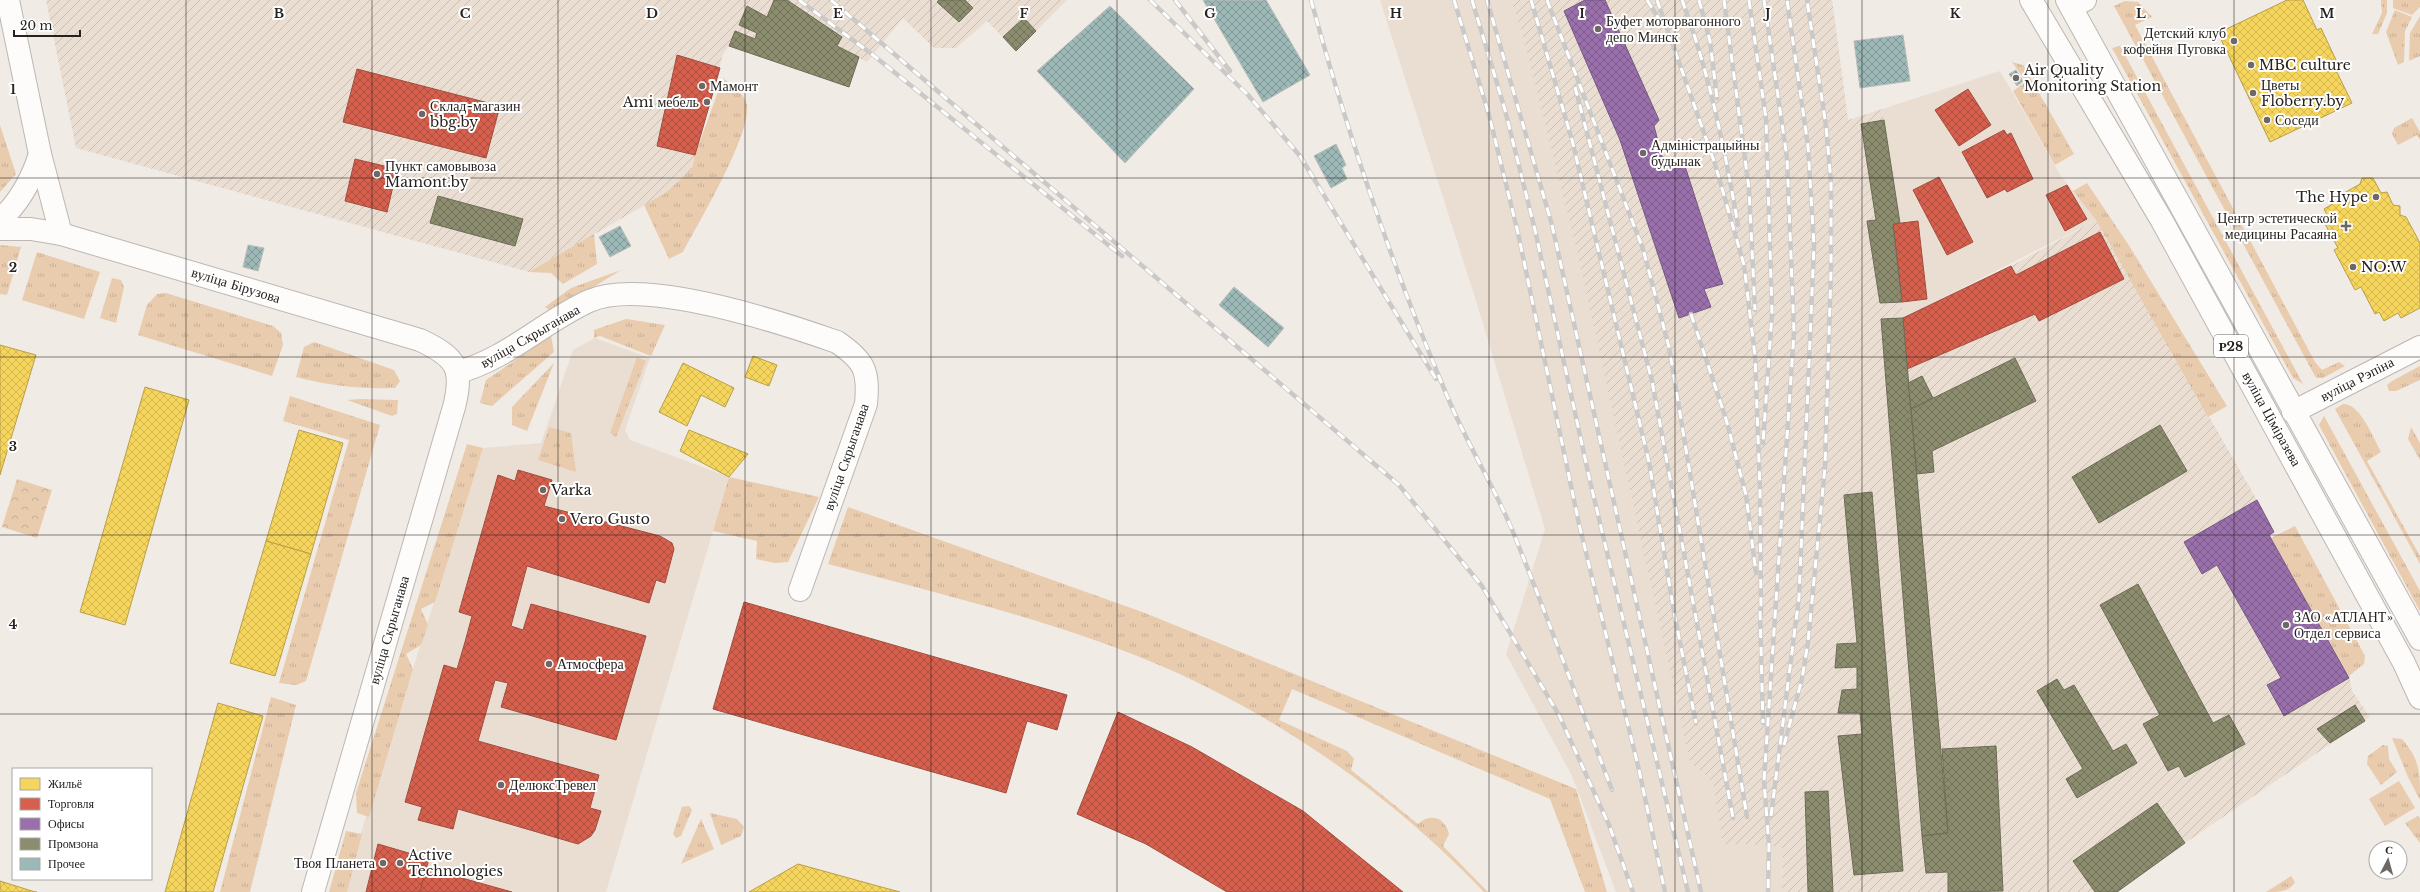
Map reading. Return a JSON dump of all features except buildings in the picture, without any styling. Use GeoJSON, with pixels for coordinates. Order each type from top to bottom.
{"type":"FeatureCollection","features":[{"type":"Feature","properties":{"kind":"street"},"geometry":{"type":"LineString","coordinates":[[8,0],[40,154],[61,234]]}},
{"type":"Feature","properties":{"kind":"street","name":"вуліца Ціміразева"},"geometry":{"type":"LineString","coordinates":[[2030,0],[2169,233],[2404,663],[2420,698]]}},
{"type":"Feature","properties":{"kind":"street","name":"вуліца Ціміразева"},"geometry":{"type":"LineString","coordinates":[[2074,2],[2293,412],[2420,639]]}},
{"type":"Feature","properties":{"kind":"street"},"geometry":{"type":"LineString","coordinates":[[0,220],[20,198],[33,173],[40,154]]}},
{"type":"Feature","properties":{"kind":"street","name":"вуліца Бірузова"},"geometry":{"type":"LineString","coordinates":[[0,229],[31,229],[61,234],[420,340],[446,354],[458,372]]}},
{"type":"Feature","properties":{"kind":"street","name":"вуліца Скрыганава"},"geometry":{"type":"LineString","coordinates":[[313,892],[454,407],[459,384],[458,372],[493,360],[556,319],[589,301],[608,295],[634,293],[691,300],[837,342],[854,353],[864,366],[868,381],[866,404],[800,590]]}},
{"type":"Feature","properties":{"kind":"street","name":"вуліца Рэпіна"},"geometry":{"type":"LineString","coordinates":[[2293,412],[2420,347]]}},
{"type":"Feature","properties":{"kind":"shaded area"},"geometry":{"type":"Polygon","coordinates":[[[46,0],[1067,0],[1016,51],[987,21],[956,48],[934,48],[903,18],[867,62],[859,58],[849,87],[729,46],[723,54],[692,169],[664,194],[529,272],[76,148],[46,0]]]}},
{"type":"Feature","properties":{"kind":"shaded area"},"geometry":{"type":"Polygon","coordinates":[[[1380,0],[1832,0],[1848,121],[1783,848],[1782,892],[1616,892],[1572,776],[1506,654],[1545,529],[1477,304],[1380,0]]]}},
{"type":"Feature","properties":{"kind":"shaded area"},"geometry":{"type":"Polygon","coordinates":[[[1511,0],[1832,0],[1848,120],[1882,109],[1900,223],[1893,224],[1903,317],[2011,266],[2096,220],[2257,500],[2274,532],[2270,535],[2349,676],[2352,691],[2370,717],[2185,843],[2117,892],[1782,892],[1783,848],[1769,845],[1723,844],[1713,782],[1690,762],[1578,255],[1522,32],[1511,0]]]}},
{"type":"Feature","properties":{"kind":"shaded area"},"geometry":{"type":"Polygon","coordinates":[[[2000,71],[2061,176],[2096,220],[1903,318],[1893,224],[1900,223],[1882,109],[2000,71]]]}},
{"type":"Feature","properties":{"kind":"shaded area"},"geometry":{"type":"Polygon","coordinates":[[[595,338],[650,358],[625,430],[630,440],[729,477],[606,892],[342,892],[483,448],[541,443],[573,350],[595,338]]]}},
{"type":"Feature","properties":{"kind":"green space"},"geometry":{"type":"Polygon","coordinates":[[[2381,0],[2387,0],[2387,13],[2378,34],[2372,34],[2382,13],[2381,0]]]}},
{"type":"Feature","properties":{"kind":"green space"},"geometry":{"type":"Polygon","coordinates":[[[2393,0],[2420,0],[2420,7],[2412,15],[2393,8],[2393,0]]]}},
{"type":"Feature","properties":{"kind":"green space"},"geometry":{"type":"Polygon","coordinates":[[[2125,1],[2138,2],[2152,17],[2135,25],[2315,362],[2322,370],[2339,362],[2345,366],[2323,378],[2316,378],[2114,6],[2125,1]]]}},
{"type":"Feature","properties":{"kind":"green space"},"geometry":{"type":"Polygon","coordinates":[[[2395,10],[2412,17],[2405,31],[2404,62],[2398,65],[2386,32],[2395,10]]]}},
{"type":"Feature","properties":{"kind":"green space"},"geometry":{"type":"Polygon","coordinates":[[[2420,16],[2420,56],[2409,61],[2410,33],[2420,16]]]}},
{"type":"Feature","properties":{"kind":"green space"},"geometry":{"type":"Polygon","coordinates":[[[2120,46],[2303,384],[2293,378],[2112,48],[2120,46]]]}},
{"type":"Feature","properties":{"kind":"green space"},"geometry":{"type":"Polygon","coordinates":[[[2012,62],[2023,65],[2074,154],[2055,165],[2013,91],[2026,82],[2012,62]]]}},
{"type":"Feature","properties":{"kind":"green space"},"geometry":{"type":"Polygon","coordinates":[[[723,78],[740,93],[746,101],[746,119],[741,136],[733,157],[683,252],[669,259],[644,205],[664,194],[692,169],[695,155],[723,78]]]}},
{"type":"Feature","properties":{"kind":"green space"},"geometry":{"type":"Polygon","coordinates":[[[2412,118],[2420,132],[2420,140],[2417,135],[2398,145],[2392,134],[2394,128],[2412,118]]]}},
{"type":"Feature","properties":{"kind":"green space"},"geometry":{"type":"Polygon","coordinates":[[[0,125],[16,174],[0,192],[0,125]]]}},
{"type":"Feature","properties":{"kind":"green space"},"geometry":{"type":"Polygon","coordinates":[[[2087,183],[2130,247],[2227,406],[2208,417],[2096,220],[2073,191],[2087,183]]]}},
{"type":"Feature","properties":{"kind":"green space"},"geometry":{"type":"Polygon","coordinates":[[[594,234],[597,264],[563,284],[551,273],[529,272],[594,234]]]}},
{"type":"Feature","properties":{"kind":"green space"},"geometry":{"type":"Polygon","coordinates":[[[0,245],[21,247],[7,295],[0,294],[0,245]]]}},
{"type":"Feature","properties":{"kind":"green space"},"geometry":{"type":"Polygon","coordinates":[[[37,252],[100,272],[84,319],[22,300],[37,252]]]}},
{"type":"Feature","properties":{"kind":"green space"},"geometry":{"type":"Polygon","coordinates":[[[621,270],[558,309],[551,311],[545,307],[571,288],[621,270]]]}},
{"type":"Feature","properties":{"kind":"green space"},"geometry":{"type":"Polygon","coordinates":[[[112,278],[121,280],[124,287],[116,323],[100,318],[112,278]]]}},
{"type":"Feature","properties":{"kind":"green space"},"geometry":{"type":"Polygon","coordinates":[[[166,293],[273,326],[281,333],[283,345],[272,376],[138,335],[147,305],[157,294],[166,293]]]}},
{"type":"Feature","properties":{"kind":"green space"},"geometry":{"type":"Polygon","coordinates":[[[626,319],[665,325],[651,356],[600,336],[594,338],[594,330],[626,319]]]}},
{"type":"Feature","properties":{"kind":"green space"},"geometry":{"type":"Polygon","coordinates":[[[551,336],[554,352],[492,406],[480,403],[486,380],[551,336]]]}},
{"type":"Feature","properties":{"kind":"green space"},"geometry":{"type":"Polygon","coordinates":[[[314,342],[394,370],[400,381],[395,388],[370,388],[333,385],[296,377],[304,347],[314,342]]]}},
{"type":"Feature","properties":{"kind":"green space"},"geometry":{"type":"Polygon","coordinates":[[[637,357],[646,361],[616,437],[610,433],[637,357]]]}},
{"type":"Feature","properties":{"kind":"green space"},"geometry":{"type":"Polygon","coordinates":[[[554,363],[527,431],[512,425],[512,407],[554,363]]]}},
{"type":"Feature","properties":{"kind":"green space"},"geometry":{"type":"Polygon","coordinates":[[[2420,366],[2420,380],[2396,391],[2389,391],[2387,385],[2420,366]]]}},
{"type":"Feature","properties":{"kind":"green space"},"geometry":{"type":"Polygon","coordinates":[[[290,396],[380,425],[306,681],[296,685],[279,683],[349,440],[283,421],[290,396]]]}},
{"type":"Feature","properties":{"kind":"green space"},"geometry":{"type":"Polygon","coordinates":[[[347,400],[398,400],[397,414],[392,416],[347,400]]]}},
{"type":"Feature","properties":{"kind":"green space"},"geometry":{"type":"Polygon","coordinates":[[[2343,404],[2349,405],[2361,415],[2381,452],[2367,461],[2420,556],[2420,564],[2335,409],[2343,404]]]}},
{"type":"Feature","properties":{"kind":"green space"},"geometry":{"type":"Polygon","coordinates":[[[2324,416],[2420,591],[2420,611],[2319,425],[2324,416]]]}},
{"type":"Feature","properties":{"kind":"green space"},"geometry":{"type":"Polygon","coordinates":[[[549,427],[571,433],[576,472],[538,460],[549,427]]]}},
{"type":"Feature","properties":{"kind":"green space"},"geometry":{"type":"Polygon","coordinates":[[[2411,427],[2420,443],[2420,460],[2408,439],[2411,427]]]}},
{"type":"Feature","properties":{"kind":"green space"},"geometry":{"type":"Polygon","coordinates":[[[467,444],[483,448],[435,602],[421,609],[428,625],[421,645],[406,654],[413,669],[369,817],[357,813],[356,793],[467,444]]]}},
{"type":"Feature","properties":{"kind":"green space"},"geometry":{"type":"Polygon","coordinates":[[[729,477],[819,497],[788,562],[774,563],[756,559],[757,541],[713,531],[729,477]]]}},
{"type":"Feature","properties":{"kind":"green space"},"geometry":{"type":"Polygon","coordinates":[[[17,479],[52,490],[37,538],[2,527],[17,479]]]}},
{"type":"Feature","properties":{"kind":"green space"},"geometry":{"type":"Polygon","coordinates":[[[848,507],[1145,613],[1576,789],[1607,892],[1585,892],[1550,799],[1292,689],[1279,720],[1347,751],[1354,759],[1351,770],[1418,824],[1432,818],[1441,820],[1447,828],[1449,834],[1443,846],[1488,892],[1484,892],[1409,821],[1328,758],[1240,704],[1194,681],[1147,660],[1069,631],[989,607],[828,564],[848,507]]]}},
{"type":"Feature","properties":{"kind":"green space"},"geometry":{"type":"Polygon","coordinates":[[[2295,526],[2365,656],[2364,664],[2349,676],[2271,538],[2295,526]]]}},
{"type":"Feature","properties":{"kind":"green space"},"geometry":{"type":"Polygon","coordinates":[[[271,697],[296,705],[250,892],[220,892],[271,697]]]}},
{"type":"Feature","properties":{"kind":"green space"},"geometry":{"type":"Polygon","coordinates":[[[2392,738],[2402,739],[2416,760],[2420,782],[2420,800],[2408,777],[2392,738]]]}},
{"type":"Feature","properties":{"kind":"green space"},"geometry":{"type":"Polygon","coordinates":[[[2383,745],[2388,746],[2389,759],[2397,772],[2381,785],[2367,764],[2368,756],[2383,745]]]}},
{"type":"Feature","properties":{"kind":"green space"},"geometry":{"type":"Polygon","coordinates":[[[2399,781],[2415,808],[2385,826],[2369,799],[2399,781]]]}},
{"type":"Feature","properties":{"kind":"green space"},"geometry":{"type":"Polygon","coordinates":[[[689,806],[692,810],[681,836],[676,838],[673,834],[682,807],[689,806]]]}},
{"type":"Feature","properties":{"kind":"green space"},"geometry":{"type":"Polygon","coordinates":[[[710,813],[737,819],[744,827],[741,836],[721,845],[710,813]]]}},
{"type":"Feature","properties":{"kind":"green space"},"geometry":{"type":"Polygon","coordinates":[[[2418,816],[2420,818],[2420,843],[2405,823],[2418,816]]]}},
{"type":"Feature","properties":{"kind":"green space"},"geometry":{"type":"Polygon","coordinates":[[[701,819],[714,849],[681,864],[701,819]]]}},
{"type":"Feature","properties":{"kind":"green space"},"geometry":{"type":"Polygon","coordinates":[[[346,831],[362,834],[347,892],[329,892],[346,831]]]}},
{"type":"Feature","properties":{"kind":"green space"},"geometry":{"type":"Polygon","coordinates":[[[2291,876],[2295,882],[2287,890],[2266,892],[2291,876]]]}},
{"type":"Feature","properties":{"kind":"railway"},"geometry":{"type":"LineString","coordinates":[[799,0],[873,55],[1122,256]]}},
{"type":"Feature","properties":{"kind":"railway"},"geometry":{"type":"LineString","coordinates":[[831,0],[1399,485],[1482,586],[1559,715],[1609,825],[1633,892]]}},
{"type":"Feature","properties":{"kind":"railway"},"geometry":{"type":"LineString","coordinates":[[1150,0],[1248,95],[1300,156],[1436,379]]}},
{"type":"Feature","properties":{"kind":"railway"},"geometry":{"type":"LineString","coordinates":[[1175,0],[1230,71]]}},
{"type":"Feature","properties":{"kind":"railway"},"geometry":{"type":"LineString","coordinates":[[1311,0],[1340,101],[1390,251],[1455,415],[1506,515],[1612,790]]}},
{"type":"Feature","properties":{"kind":"railway"},"geometry":{"type":"LineString","coordinates":[[1454,0],[1489,115],[1518,233],[1579,524],[1639,770],[1665,892]]}},
{"type":"Feature","properties":{"kind":"railway"},"geometry":{"type":"LineString","coordinates":[[1472,0],[1505,110],[1535,230],[1590,481],[1688,892]]}},
{"type":"Feature","properties":{"kind":"railway"},"geometry":{"type":"LineString","coordinates":[[1487,0],[1552,225],[1701,892]]}},
{"type":"Feature","properties":{"kind":"railway"},"geometry":{"type":"LineString","coordinates":[[1531,0],[1572,140],[1649,462],[1674,612],[1696,723]]}},
{"type":"Feature","properties":{"kind":"railway"},"geometry":{"type":"LineString","coordinates":[[1547,0],[1643,249],[1669,347],[1747,817]]}},
{"type":"Feature","properties":{"kind":"railway"},"geometry":{"type":"LineString","coordinates":[[1647,0],[1662,24]]}},
{"type":"Feature","properties":{"kind":"railway"},"geometry":{"type":"LineString","coordinates":[[1657,0],[1715,164],[1744,265],[1755,356],[1760,489],[1761,615]]}},
{"type":"Feature","properties":{"kind":"railway"},"geometry":{"type":"LineString","coordinates":[[1682,0],[1701,56],[1715,111],[1738,225]]}},
{"type":"Feature","properties":{"kind":"railway"},"geometry":{"type":"LineString","coordinates":[[1699,0],[1710,41],[1717,98]]}},
{"type":"Feature","properties":{"kind":"railway"},"geometry":{"type":"LineString","coordinates":[[1724,0],[1749,189],[1755,310]]}},
{"type":"Feature","properties":{"kind":"railway"},"geometry":{"type":"LineString","coordinates":[[1749,0],[1766,119],[1772,313],[1763,443]]}},
{"type":"Feature","properties":{"kind":"railway"},"geometry":{"type":"LineString","coordinates":[[1764,0],[1787,158],[1794,332],[1764,781],[1769,845],[1768,892]]}},
{"type":"Feature","properties":{"kind":"railway"},"geometry":{"type":"LineString","coordinates":[[1771,816],[1799,597],[1814,246],[1808,146],[1787,0]]}},
{"type":"Feature","properties":{"kind":"railway"},"geometry":{"type":"LineString","coordinates":[[1784,745],[1802,679],[1808,642],[1825,467],[1831,270],[1831,182],[1826,126],[1807,0]]}},
{"type":"Feature","properties":{"kind":"railway"},"geometry":{"type":"LineString","coordinates":[[1575,87],[1652,381],[1733,818]]}},
{"type":"Feature","properties":{"kind":"railway"},"geometry":{"type":"LineString","coordinates":[[1691,314],[1726,419],[1746,495],[1756,573]]}},
{"type":"Feature","properties":{"kind":"railway"},"geometry":{"type":"LineString","coordinates":[[1760,611],[1763,723]]}},
{"type":"Feature","properties":{"kind":"place","name":"Буфет моторвагонного депо Минск"},"geometry":{"type":"Point","coordinates":[1598,29]}},
{"type":"Feature","properties":{"kind":"place","name":"Детский клуб кофейня Пуговка"},"geometry":{"type":"Point","coordinates":[2234,41]}},
{"type":"Feature","properties":{"kind":"place","name":"MBC culture"},"geometry":{"type":"Point","coordinates":[2251,65]}},
{"type":"Feature","properties":{"kind":"place","name":"Air Quality Monitoring Station"},"geometry":{"type":"Point","coordinates":[2016,78]}},
{"type":"Feature","properties":{"kind":"place","name":"Мамонт"},"geometry":{"type":"Point","coordinates":[702,86]}},
{"type":"Feature","properties":{"kind":"place","name":"Цветы Floberry.by"},"geometry":{"type":"Point","coordinates":[2253,93]}},
{"type":"Feature","properties":{"kind":"place","name":"Ami мебель"},"geometry":{"type":"Point","coordinates":[707,102]}},
{"type":"Feature","properties":{"kind":"place","name":"Склад-магазин bbg.by"},"geometry":{"type":"Point","coordinates":[422,114]}},
{"type":"Feature","properties":{"kind":"place","name":"Соседи"},"geometry":{"type":"Point","coordinates":[2267,120]}},
{"type":"Feature","properties":{"kind":"place","name":"Адміністрацыйны будынак"},"geometry":{"type":"Point","coordinates":[1643,153]}},
{"type":"Feature","properties":{"kind":"place","name":"Пункт самовывоза Mamont.by"},"geometry":{"type":"Point","coordinates":[377,174]}},
{"type":"Feature","properties":{"kind":"place","name":"The Hype"},"geometry":{"type":"Point","coordinates":[2376,197]}},
{"type":"Feature","properties":{"kind":"place","name":"Центр эстетической медицины Расаяна"},"geometry":{"type":"Point","coordinates":[2346,226]}},
{"type":"Feature","properties":{"kind":"place","name":"NO:W"},"geometry":{"type":"Point","coordinates":[2353,267]}},
{"type":"Feature","properties":{"kind":"place","name":"Varka"},"geometry":{"type":"Point","coordinates":[543,490]}},
{"type":"Feature","properties":{"kind":"place","name":"Vero Gusto"},"geometry":{"type":"Point","coordinates":[562,519]}},
{"type":"Feature","properties":{"kind":"place","name":"ЗАО «АТЛАНТ» Отдел сервиса"},"geometry":{"type":"Point","coordinates":[2286,625]}},
{"type":"Feature","properties":{"kind":"place","name":"Атмосфера"},"geometry":{"type":"Point","coordinates":[549,664]}},
{"type":"Feature","properties":{"kind":"place","name":"ДелюксТревел"},"geometry":{"type":"Point","coordinates":[501,785]}},
{"type":"Feature","properties":{"kind":"place","name":"Твоя Планета"},"geometry":{"type":"Point","coordinates":[383,863]}},
{"type":"Feature","properties":{"kind":"place","name":"Active Technologies"},"geometry":{"type":"Point","coordinates":[400,863]}}]}
